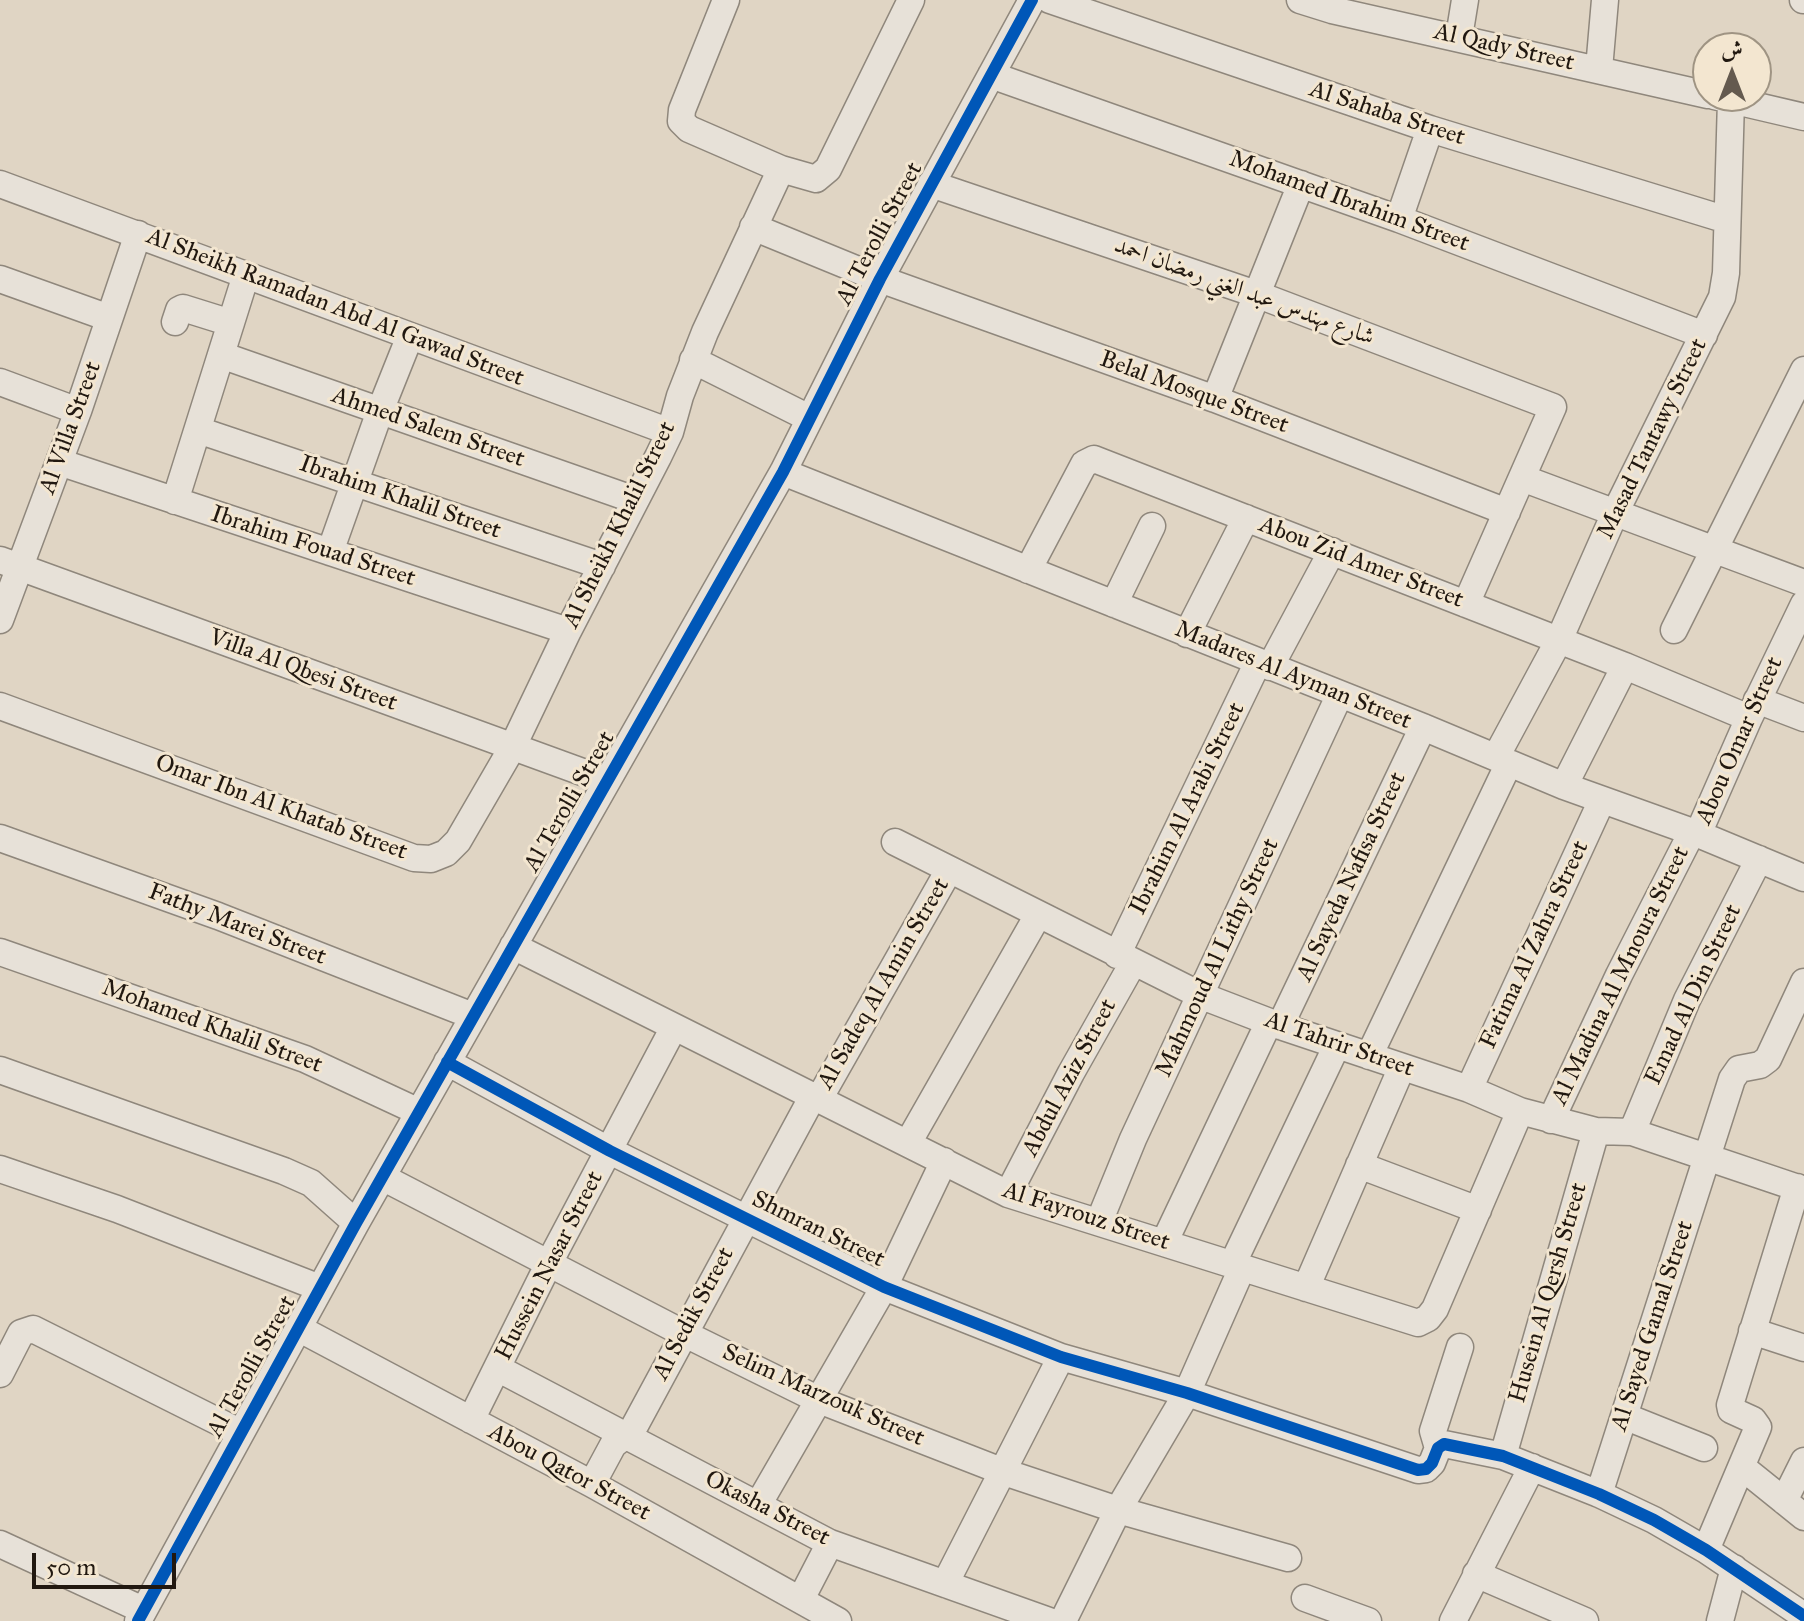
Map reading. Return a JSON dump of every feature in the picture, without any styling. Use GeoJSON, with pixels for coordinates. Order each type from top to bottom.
{"type":"FeatureCollection","features":[{"type":"Feature","properties":{"kind":"street"},"geometry":{"type":"LineString","coordinates":[[726,0],[682,110],[681,121],[689,129],[781,169],[816,179],[828,169],[911,0]]}},
{"type":"Feature","properties":{"kind":"street","name":"Al Terolli Street"},"geometry":{"type":"LineString","coordinates":[[141,1616],[356,1223],[783,472],[880,279],[1032,0]]}},
{"type":"Feature","properties":{"kind":"street","name":"Al Sahaba Street"},"geometry":{"type":"LineString","coordinates":[[1050,0],[1430,129],[1727,220]]}},
{"type":"Feature","properties":{"kind":"street","name":"Al Qady Street"},"geometry":{"type":"LineString","coordinates":[[1300,0],[1332,10],[1692,91]]}},
{"type":"Feature","properties":{"kind":"street"},"geometry":{"type":"LineString","coordinates":[[1459,37],[1465,0]]}},
{"type":"Feature","properties":{"kind":"street"},"geometry":{"type":"LineString","coordinates":[[1599,69],[1605,0]]}},
{"type":"Feature","properties":{"kind":"street","name":"Mohamed Ibrahim Street"},"geometry":{"type":"LineString","coordinates":[[991,75],[1399,219],[1704,335]]}},
{"type":"Feature","properties":{"kind":"street","name":"Al Qady Street"},"geometry":{"type":"LineString","coordinates":[[1772,110],[1804,117]]}},
{"type":"Feature","properties":{"kind":"street","name":"Masad Tantawy Street"},"geometry":{"type":"LineString","coordinates":[[1369,1056],[1615,513],[1704,335],[1725,285],[1727,220],[1718,112]]}},
{"type":"Feature","properties":{"kind":"street"},"geometry":{"type":"LineString","coordinates":[[1399,219],[1430,129]]}},
{"type":"Feature","properties":{"kind":"street","name":"Al Sheikh Khalil Street"},"geometry":{"type":"LineString","coordinates":[[512,748],[670,432],[693,360],[781,169]]}},
{"type":"Feature","properties":{"kind":"street","name":"Al Sheikh Ramadan Abd Al Gawad Street"},"geometry":{"type":"LineString","coordinates":[[0,184],[670,432]]}},
{"type":"Feature","properties":{"kind":"street","name":"شارع مهندس عبد الغني رمضان احمد"},"geometry":{"type":"LineString","coordinates":[[931,184],[1256,294],[1553,407],[1522,478]]}},
{"type":"Feature","properties":{"kind":"street"},"geometry":{"type":"LineString","coordinates":[[1215,399],[1301,184]]}},
{"type":"Feature","properties":{"kind":"street","name":"Belal Mosque Street"},"geometry":{"type":"LineString","coordinates":[[753,227],[880,279],[1215,399],[1507,512]]}},
{"type":"Feature","properties":{"kind":"street","name":"Al Villa Street"},"geometry":{"type":"LineString","coordinates":[[0,620],[10,563],[59,462],[138,234]]}},
{"type":"Feature","properties":{"kind":"street"},"geometry":{"type":"LineString","coordinates":[[175,501],[246,275]]}},
{"type":"Feature","properties":{"kind":"street"},"geometry":{"type":"LineString","coordinates":[[0,279],[109,318]]}},
{"type":"Feature","properties":{"kind":"street"},"geometry":{"type":"LineString","coordinates":[[175,322],[179,310],[183,308],[231,323]]}},
{"type":"Feature","properties":{"kind":"street"},"geometry":{"type":"LineString","coordinates":[[330,552],[410,336]]}},
{"type":"Feature","properties":{"kind":"street","name":"Ahmed Salem Street"},"geometry":{"type":"LineString","coordinates":[[221,355],[635,500]]}},
{"type":"Feature","properties":{"kind":"street"},"geometry":{"type":"LineString","coordinates":[[693,360],[809,418]]}},
{"type":"Feature","properties":{"kind":"street"},"geometry":{"type":"LineString","coordinates":[[1674,630],[1804,370]]}},
{"type":"Feature","properties":{"kind":"street"},"geometry":{"type":"LineString","coordinates":[[0,382],[78,411]]}},
{"type":"Feature","properties":{"kind":"street","name":"Ibrahim Khalil Street"},"geometry":{"type":"LineString","coordinates":[[198,430],[602,566]]}},
{"type":"Feature","properties":{"kind":"street","name":"Abou Zid Amer Street"},"geometry":{"type":"LineString","coordinates":[[1028,570],[1084,464],[1094,459],[1625,666],[1753,709],[1804,718]]}},
{"type":"Feature","properties":{"kind":"street","name":"Ibrahim Fouad Street"},"geometry":{"type":"LineString","coordinates":[[59,462],[568,631]]}},
{"type":"Feature","properties":{"kind":"street","name":"Madares Al Ayman Street"},"geometry":{"type":"LineString","coordinates":[[783,472],[1564,786],[1695,833],[1804,878]]}},
{"type":"Feature","properties":{"kind":"street"},"geometry":{"type":"LineString","coordinates":[[1466,604],[1522,478],[1804,583]]}},
{"type":"Feature","properties":{"kind":"street"},"geometry":{"type":"LineString","coordinates":[[1187,634],[1246,518]]}},
{"type":"Feature","properties":{"kind":"street"},"geometry":{"type":"LineString","coordinates":[[1114,604],[1152,526]]}},
{"type":"Feature","properties":{"kind":"street","name":"Ibrahim Al Arabi Street"},"geometry":{"type":"LineString","coordinates":[[1125,959],[1264,664],[1332,551]]}},
{"type":"Feature","properties":{"kind":"street","name":"Villa Al Qbesi Street"},"geometry":{"type":"LineString","coordinates":[[10,563],[607,781]]}},
{"type":"Feature","properties":{"kind":"street","name":"Abou Omar Street"},"geometry":{"type":"LineString","coordinates":[[1695,833],[1804,604]]}},
{"type":"Feature","properties":{"kind":"street"},"geometry":{"type":"LineString","coordinates":[[1564,786],[1625,666]]}},
{"type":"Feature","properties":{"kind":"street","name":"Mahmoud Al Lithy Street"},"geometry":{"type":"LineString","coordinates":[[1099,1222],[1133,1139],[1340,694]]}},
{"type":"Feature","properties":{"kind":"street","name":"Omar Ibn Al Khatab Street"},"geometry":{"type":"LineString","coordinates":[[0,706],[414,858],[431,859],[446,853],[458,841],[512,748]]}},
{"type":"Feature","properties":{"kind":"street","name":"Al Sayeda Nafisa Street"},"geometry":{"type":"LineString","coordinates":[[1164,1243],[1423,727]]}},
{"type":"Feature","properties":{"kind":"street","name":"Fatima Al Zahra Street"},"geometry":{"type":"LineString","coordinates":[[1469,1089],[1602,800]]}},
{"type":"Feature","properties":{"kind":"street","name":"Al Madina Al Mnoura Street"},"geometry":{"type":"LineString","coordinates":[[1551,1120],[1619,975],[1695,833]]}},
{"type":"Feature","properties":{"kind":"street","name":"Fathy Marei Street"},"geometry":{"type":"LineString","coordinates":[[0,838],[218,916],[473,1016]]}},
{"type":"Feature","properties":{"kind":"street","name":"Al Tahrir Street"},"geometry":{"type":"LineString","coordinates":[[895,842],[1202,996],[1275,1024],[1469,1089],[1520,1111],[1596,1131],[1632,1132],[1801,1188]]}},
{"type":"Feature","properties":{"kind":"street","name":"Emad Al Din Street"},"geometry":{"type":"LineString","coordinates":[[1632,1132],[1687,1000],[1759,859]]}},
{"type":"Feature","properties":{"kind":"street","name":"Al Sadeq Al Amin Street"},"geometry":{"type":"LineString","coordinates":[[816,1097],[949,870]]}},
{"type":"Feature","properties":{"kind":"street"},"geometry":{"type":"LineString","coordinates":[[908,1143],[1038,915]]}},
{"type":"Feature","properties":{"kind":"street","name":"Al Fayrouz Street"},"geometry":{"type":"LineString","coordinates":[[513,946],[1008,1194],[1418,1323],[1428,1318],[1435,1309],[1520,1111]]}},
{"type":"Feature","properties":{"kind":"street","name":"Mohamed Khalil Street"},"geometry":{"type":"LineString","coordinates":[[0,952],[305,1059],[419,1112]]}},
{"type":"Feature","properties":{"kind":"street","name":"Abdul Aziz Street"},"geometry":{"type":"LineString","coordinates":[[1008,1194],[1071,1073],[1125,959]]}},
{"type":"Feature","properties":{"kind":"street","name":"Al Sayed Gamal Street"},"geometry":{"type":"LineString","coordinates":[[1599,1494],[1734,1073],[1745,1067],[1760,1065],[1768,1059],[1804,982]]}},
{"type":"Feature","properties":{"kind":"street","name":"Hussein Nasar Street"},"geometry":{"type":"LineString","coordinates":[[471,1420],[549,1263],[674,1027]]}},
{"type":"Feature","properties":{"kind":"street"},"geometry":{"type":"LineString","coordinates":[[1063,1621],[1118,1510],[1187,1393],[1237,1266],[1337,1045]]}},
{"type":"Feature","properties":{"kind":"street","name":"Shmran Street"},"geometry":{"type":"LineString","coordinates":[[447,1062],[610,1151],[884,1287],[1061,1357],[1187,1393],[1418,1470],[1426,1469],[1432,1463],[1438,1448]]}},
{"type":"Feature","properties":{"kind":"street"},"geometry":{"type":"LineString","coordinates":[[1306,1288],[1402,1067]]}},
{"type":"Feature","properties":{"kind":"street"},"geometry":{"type":"LineString","coordinates":[[0,1070],[284,1171],[311,1183],[356,1223]]}},
{"type":"Feature","properties":{"kind":"street","name":"Al Sedik Street"},"geometry":{"type":"LineString","coordinates":[[592,1484],[613,1445],[633,1429],[745,1219],[816,1097]]}},
{"type":"Feature","properties":{"kind":"street","name":"Husein Al Qersh Street"},"geometry":{"type":"LineString","coordinates":[[1503,1456],[1596,1131]]}},
{"type":"Feature","properties":{"kind":"street"},"geometry":{"type":"LineString","coordinates":[[758,1505],[884,1287],[944,1161]]}},
{"type":"Feature","properties":{"kind":"street"},"geometry":{"type":"LineString","coordinates":[[1359,1165],[1478,1210]]}},
{"type":"Feature","properties":{"kind":"street"},"geometry":{"type":"LineString","coordinates":[[0,1169],[117,1209],[320,1288]]}},
{"type":"Feature","properties":{"kind":"street","name":"Selim Marzouk Street"},"geometry":{"type":"LineString","coordinates":[[382,1177],[819,1400],[1004,1472],[1118,1510],[1288,1558]]}},
{"type":"Feature","properties":{"kind":"street"},"geometry":{"type":"LineString","coordinates":[[1706,1550],[1758,1427],[1753,1420],[1731,1410],[1730,1405],[1801,1188]]}},
{"type":"Feature","properties":{"kind":"street","name":"Abou Qator Street"},"geometry":{"type":"LineString","coordinates":[[298,1328],[592,1484],[838,1621]]}},
{"type":"Feature","properties":{"kind":"street"},"geometry":{"type":"LineString","coordinates":[[0,1374],[21,1333],[33,1329],[241,1433]]}},
{"type":"Feature","properties":{"kind":"street"},"geometry":{"type":"LineString","coordinates":[[1752,1331],[1804,1348]]}},
{"type":"Feature","properties":{"kind":"street"},"geometry":{"type":"LineString","coordinates":[[1460,1347],[1433,1431],[1438,1448],[1444,1444],[1503,1456],[1599,1494],[1654,1520],[1706,1550],[1804,1616]]}},
{"type":"Feature","properties":{"kind":"street"},"geometry":{"type":"LineString","coordinates":[[945,1584],[1061,1357]]}},
{"type":"Feature","properties":{"kind":"street","name":"Okasha Street"},"geometry":{"type":"LineString","coordinates":[[497,1368],[830,1543],[1049,1621]]}},
{"type":"Feature","properties":{"kind":"street"},"geometry":{"type":"LineString","coordinates":[[1624,1416],[1704,1448]]}},
{"type":"Feature","properties":{"kind":"street"},"geometry":{"type":"LineString","coordinates":[[1742,1467],[1794,1509],[1804,1461]]}},
{"type":"Feature","properties":{"kind":"street"},"geometry":{"type":"LineString","coordinates":[[1453,1621],[1532,1467]]}},
{"type":"Feature","properties":{"kind":"street"},"geometry":{"type":"LineString","coordinates":[[801,1599],[830,1543]]}},
{"type":"Feature","properties":{"kind":"street"},"geometry":{"type":"LineString","coordinates":[[0,1544],[141,1616]]}},
{"type":"Feature","properties":{"kind":"street"},"geometry":{"type":"LineString","coordinates":[[1720,1621],[1734,1568]]}},
{"type":"Feature","properties":{"kind":"street"},"geometry":{"type":"LineString","coordinates":[[1476,1574],[1585,1621]]}},
{"type":"Feature","properties":{"kind":"street"},"geometry":{"type":"LineString","coordinates":[[1305,1598],[1368,1621]]}},
{"type":"Feature","properties":{"kind":"cycle path"},"geometry":{"type":"LineString","coordinates":[[138,1621],[356,1223],[783,472],[880,279],[1032,0]]}},
{"type":"Feature","properties":{"kind":"cycle path"},"geometry":{"type":"LineString","coordinates":[[447,1062],[610,1151],[884,1287],[1061,1357],[1187,1393],[1418,1470],[1426,1469],[1438,1448],[1444,1444],[1503,1456],[1599,1494],[1654,1520],[1706,1550],[1804,1616]]}}]}
